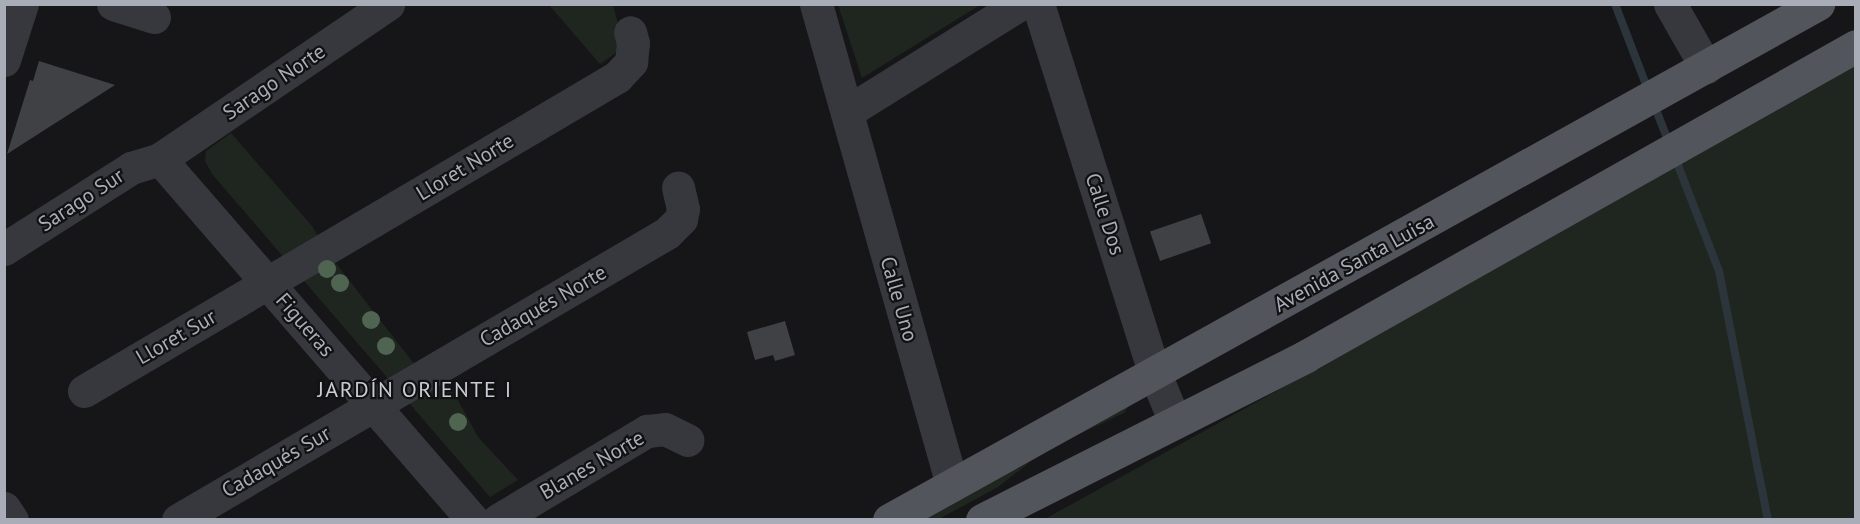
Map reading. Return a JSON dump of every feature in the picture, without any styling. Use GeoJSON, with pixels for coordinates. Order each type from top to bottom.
{"type":"FeatureCollection","features":[{"type":"Feature","properties":{"kind":"main road","name":"Avenida Santa Luisa"},"geometry":{"type":"LineString","coordinates":[[889,519],[1155,374],[1818,4]]}},
{"type":"Feature","properties":{"kind":"main road"},"geometry":{"type":"LineString","coordinates":[[982,519],[1306,356],[1856,45]]}},
{"type":"Feature","properties":{"kind":"street"},"geometry":{"type":"LineString","coordinates":[[4,60],[22,4]]}},
{"type":"Feature","properties":{"kind":"street"},"geometry":{"type":"LineString","coordinates":[[113,4],[154,17]]}},
{"type":"Feature","properties":{"kind":"street","name":"Sarago Norte"},"geometry":{"type":"LineString","coordinates":[[160,159],[388,4]]}},
{"type":"Feature","properties":{"kind":"street","name":"Calle Uno"},"geometry":{"type":"LineString","coordinates":[[816,4],[952,485]]}},
{"type":"Feature","properties":{"kind":"street"},"geometry":{"type":"LineString","coordinates":[[847,112],[1020,4]]}},
{"type":"Feature","properties":{"kind":"street","name":"Calle Dos"},"geometry":{"type":"LineString","coordinates":[[1038,4],[1155,374],[1175,422]]}},
{"type":"Feature","properties":{"kind":"street"},"geometry":{"type":"LineString","coordinates":[[1670,4],[1696,73]]}},
{"type":"Feature","properties":{"kind":"street","name":"Lloret Norte"},"geometry":{"type":"LineString","coordinates":[[268,283],[616,77],[631,62],[633,43],[630,32]]}},
{"type":"Feature","properties":{"kind":"street","name":"Sarago Sur"},"geometry":{"type":"LineString","coordinates":[[4,249],[131,168],[160,159]]}},
{"type":"Feature","properties":{"kind":"street","name":"Figueras"},"geometry":{"type":"LineString","coordinates":[[160,159],[473,519]]}},
{"type":"Feature","properties":{"kind":"street","name":"Cadaqués Norte"},"geometry":{"type":"LineString","coordinates":[[375,405],[667,233],[681,219],[683,209],[678,188]]}},
{"type":"Feature","properties":{"kind":"street","name":"Lloret Sur"},"geometry":{"type":"LineString","coordinates":[[84,391],[268,283]]}},
{"type":"Feature","properties":{"kind":"street","name":"Cadaqués Sur"},"geometry":{"type":"LineString","coordinates":[[178,519],[375,405]]}},
{"type":"Feature","properties":{"kind":"street","name":"Blanes Norte"},"geometry":{"type":"LineString","coordinates":[[498,519],[648,431],[666,429],[688,440]]}},
{"type":"Feature","properties":{"kind":"street"},"geometry":{"type":"LineString","coordinates":[[4,508],[12,519]]}},
{"type":"Feature","properties":{"kind":"shaded area"},"geometry":{"type":"Polygon","coordinates":[[[838,4],[980,5],[862,78],[838,4]]]}},
{"type":"Feature","properties":{"kind":"shaded area"},"geometry":{"type":"Polygon","coordinates":[[[549,5],[613,5],[624,47],[600,64],[549,5]]]}},
{"type":"Feature","properties":{"kind":"shaded area"},"geometry":{"type":"Polygon","coordinates":[[[1855,59],[1855,519],[1043,520],[1320,367],[1855,59]]]}},
{"type":"Feature","properties":{"kind":"shaded area"},"geometry":{"type":"Polygon","coordinates":[[[231,133],[312,226],[331,257],[429,383],[444,374],[478,437],[518,480],[490,497],[212,174],[205,161],[206,151],[231,133]]]}},
{"type":"Feature","properties":{"kind":"shaded area"},"geometry":{"type":"Polygon","coordinates":[[[1135,397],[1124,413],[1044,451],[998,487],[939,519],[897,520],[1135,397]]]}},
{"type":"Feature","properties":{"kind":"building"},"geometry":{"type":"Polygon","coordinates":[[[39,61],[115,85],[7,154],[30,80],[33,81],[39,61]]]}},
{"type":"Feature","properties":{"kind":"building"},"geometry":{"type":"Polygon","coordinates":[[[1201,214],[1211,243],[1160,261],[1150,232],[1201,214]]]}},
{"type":"Feature","properties":{"kind":"building"},"geometry":{"type":"Polygon","coordinates":[[[785,321],[795,355],[775,361],[773,355],[755,360],[747,332],[785,321]]]}},
{"type":"Feature","properties":{"kind":"waterway"},"geometry":{"type":"LineString","coordinates":[[1615,4],[1648,90]]}},
{"type":"Feature","properties":{"kind":"waterway"},"geometry":{"type":"LineString","coordinates":[[1653,102],[1669,143]]}},
{"type":"Feature","properties":{"kind":"waterway"},"geometry":{"type":"LineString","coordinates":[[1674,155],[1719,271],[1768,520]]}},
{"type":"Feature","properties":{"kind":"district","name":"JARDÍN ORIENTE I"},"geometry":{"type":"Point","coordinates":[415,390]}}]}
